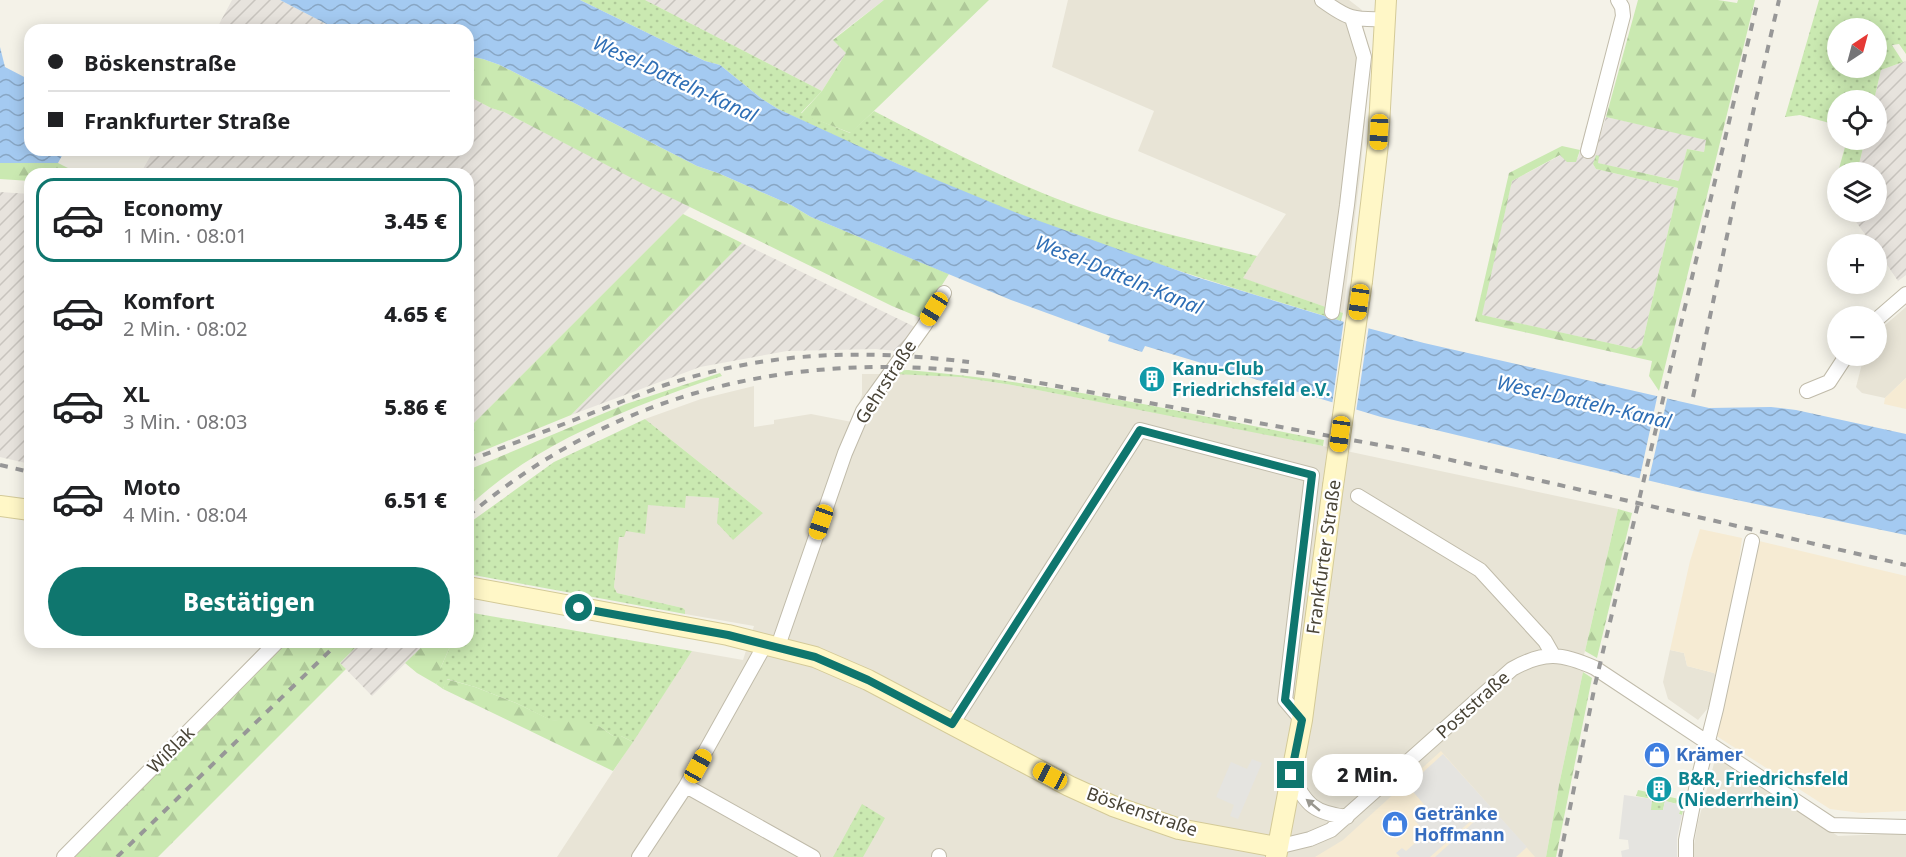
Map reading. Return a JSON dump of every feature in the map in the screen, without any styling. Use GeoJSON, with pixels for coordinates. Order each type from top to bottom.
{"type":"FeatureCollection","features":[{"type":"Feature","properties":{"kind":"main road","name":"Frankfurter Straße"},"geometry":{"type":"LineString","coordinates":[[1277,852],[1302,720],[1362,280],[1378,144],[1386,9]]}},
{"type":"Feature","properties":{"kind":"main road"},"geometry":{"type":"LineString","coordinates":[[0,506],[24,509]]}},
{"type":"Feature","properties":{"kind":"main road","name":"Böskenstraße"},"geometry":{"type":"LineString","coordinates":[[474,588],[728,635],[815,657],[868,680],[1069,786],[1113,806],[1179,829],[1277,852]]}},
{"type":"Feature","properties":{"kind":"street"},"geometry":{"type":"LineString","coordinates":[[1322,0],[1342,15],[1352,18],[1386,9]]}},
{"type":"Feature","properties":{"kind":"street"},"geometry":{"type":"LineString","coordinates":[[1588,151],[1623,16],[1618,0]]}},
{"type":"Feature","properties":{"kind":"street"},"geometry":{"type":"LineString","coordinates":[[1332,312],[1346,215],[1364,57],[1352,18]]}},
{"type":"Feature","properties":{"kind":"street","name":"Gehrstraße"},"geometry":{"type":"LineString","coordinates":[[639,857],[686,786],[772,645],[863,411],[924,326],[944,293]]}},
{"type":"Feature","properties":{"kind":"street"},"geometry":{"type":"LineString","coordinates":[[1887,310],[1906,294]]}},
{"type":"Feature","properties":{"kind":"street"},"geometry":{"type":"LineString","coordinates":[[1807,391],[1829,382],[1839,366]]}},
{"type":"Feature","properties":{"kind":"street","name":"Frankfurter Straße"},"geometry":{"type":"LineString","coordinates":[[952,724],[1140,430],[1312,475],[1285,700],[1302,720]]}},
{"type":"Feature","properties":{"kind":"street"},"geometry":{"type":"LineString","coordinates":[[1358,496],[1480,570],[1545,641],[1553,655]]}},
{"type":"Feature","properties":{"kind":"street"},"geometry":{"type":"LineString","coordinates":[[1686,857],[1686,840],[1752,541]]}},
{"type":"Feature","properties":{"kind":"street","name":"Wißlak"},"geometry":{"type":"LineString","coordinates":[[64,857],[271,648]]}},
{"type":"Feature","properties":{"kind":"street","name":"Poststraße"},"geometry":{"type":"LineString","coordinates":[[1277,852],[1331,830],[1512,669],[1527,660],[1553,655],[1572,658],[1595,668],[1832,825],[1906,827]]}},
{"type":"Feature","properties":{"kind":"street"},"geometry":{"type":"LineString","coordinates":[[1291,775],[1300,793],[1311,805],[1322,813],[1347,817]]}},
{"type":"Feature","properties":{"kind":"street"},"geometry":{"type":"LineString","coordinates":[[686,786],[813,857]]}},
{"type":"Feature","properties":{"kind":"shaded area"},"geometry":{"type":"Polygon","coordinates":[[[232,0],[280,0],[326,24],[219,24],[232,0]]]}},
{"type":"Feature","properties":{"kind":"shaded area"},"geometry":{"type":"Polygon","coordinates":[[[645,0],[884,0],[833,39],[846,53],[822,91],[645,0]]]}},
{"type":"Feature","properties":{"kind":"shaded area"},"geometry":{"type":"Polygon","coordinates":[[[1068,0],[1349,0],[1362,10],[1364,29],[1371,52],[1360,176],[1343,313],[1242,278],[1286,214],[1138,151],[1154,111],[1052,67],[1068,0]]]}},
{"type":"Feature","properties":{"kind":"shaded area"},"geometry":{"type":"Polygon","coordinates":[[[1906,61],[1906,275],[1898,281],[1887,265],[1887,234],[1865,234],[1856,222],[1887,222],[1887,162],[1860,162],[1862,150],[1887,150],[1887,90],[1876,90],[1879,78],[1887,78],[1887,68],[1906,61]]]}},
{"type":"Feature","properties":{"kind":"shaded area"},"geometry":{"type":"Polygon","coordinates":[[[474,99],[504,112],[690,207],[474,423],[474,168],[144,168],[150,156],[474,156],[474,99]]]}},
{"type":"Feature","properties":{"kind":"shaded area"},"geometry":{"type":"Polygon","coordinates":[[[1606,117],[1706,139],[1704,152],[1687,149],[1680,181],[1597,163],[1596,156],[1593,164],[1596,169],[1678,188],[1642,345],[1636,349],[1481,315],[1512,181],[1561,155],[1578,158],[1586,126],[1602,130],[1606,117]]]}},
{"type":"Feature","properties":{"kind":"shaded area"},"geometry":{"type":"Polygon","coordinates":[[[0,192],[24,194],[24,463],[0,457],[0,192]]]}},
{"type":"Feature","properties":{"kind":"shaded area"},"geometry":{"type":"Polygon","coordinates":[[[742,243],[915,327],[897,351],[876,349],[787,351],[700,367],[571,415],[742,243]]]}},
{"type":"Feature","properties":{"kind":"shaded area"},"geometry":{"type":"Polygon","coordinates":[[[1906,307],[1906,378],[1885,398],[1862,393],[1856,387],[1861,366],[1887,366],[1887,323],[1906,307]]]}},
{"type":"Feature","properties":{"kind":"shaded area"},"geometry":{"type":"Polygon","coordinates":[[[862,374],[959,377],[1012,385],[1262,433],[1618,509],[1584,655],[1583,672],[1546,857],[557,857],[692,651],[743,660],[754,626],[685,614],[683,608],[617,593],[614,587],[619,537],[648,504],[685,508],[686,496],[719,498],[763,513],[645,419],[701,399],[754,386],[754,427],[774,424],[774,420],[811,414],[852,422],[862,395],[862,374]]]}},
{"type":"Feature","properties":{"kind":"shaded area"},"geometry":{"type":"Polygon","coordinates":[[[1906,378],[1906,409],[1884,404],[1885,398],[1906,378]]]}},
{"type":"Feature","properties":{"kind":"shaded area"},"geometry":{"type":"Polygon","coordinates":[[[1700,529],[1742,538],[1733,614],[1718,680],[1714,673],[1687,666],[1684,653],[1670,650],[1690,561],[1700,529]]]}},
{"type":"Feature","properties":{"kind":"shaded area"},"geometry":{"type":"Polygon","coordinates":[[[1759,541],[1906,576],[1906,811],[1861,813],[1830,809],[1715,735],[1759,541]]]}},
{"type":"Feature","properties":{"kind":"shaded area"},"geometry":{"type":"Polygon","coordinates":[[[355,648],[421,648],[372,696],[340,663],[355,648]]]}},
{"type":"Feature","properties":{"kind":"shaded area"},"geometry":{"type":"Polygon","coordinates":[[[1670,650],[1684,653],[1687,666],[1714,673],[1718,680],[1713,702],[1698,720],[1668,699],[1663,682],[1670,650]]]}},
{"type":"Feature","properties":{"kind":"shaded area"},"geometry":{"type":"Polygon","coordinates":[[[1441,751],[1535,857],[1315,857],[1343,840],[1441,751]]]}},
{"type":"Feature","properties":{"kind":"shaded area"},"geometry":{"type":"Polygon","coordinates":[[[1443,754],[1527,847],[1516,857],[1435,857],[1475,821],[1473,819],[1430,857],[1400,857],[1396,853],[1402,848],[1406,851],[1422,837],[1418,832],[1422,828],[1415,821],[1428,809],[1408,786],[1443,754]]]}},
{"type":"Feature","properties":{"kind":"shaded area"},"geometry":{"type":"Polygon","coordinates":[[[1716,756],[1838,836],[1906,833],[1906,857],[1694,857],[1698,822],[1716,756]]]}},
{"type":"Feature","properties":{"kind":"shaded area"},"geometry":{"type":"Polygon","coordinates":[[[1252,759],[1262,763],[1238,819],[1230,816],[1234,805],[1216,797],[1231,762],[1247,769],[1252,759]]]}},
{"type":"Feature","properties":{"kind":"shaded area"},"geometry":{"type":"Polygon","coordinates":[[[1624,795],[1652,799],[1651,810],[1663,810],[1665,801],[1681,805],[1677,857],[1622,857],[1621,851],[1629,849],[1628,840],[1619,839],[1624,795]]]}},
{"type":"Feature","properties":{"kind":"green space"},"geometry":{"type":"Polygon","coordinates":[[[580,0],[645,0],[822,91],[801,113],[850,133],[874,111],[994,172],[1068,203],[1138,226],[1257,256],[1243,278],[1343,313],[1341,321],[1108,247],[941,182],[778,109],[720,65],[705,61],[580,0]]]}},
{"type":"Feature","properties":{"kind":"green space"},"geometry":{"type":"Polygon","coordinates":[[[884,0],[989,0],[851,133],[801,114],[822,91],[846,53],[833,40],[884,0]]]}},
{"type":"Feature","properties":{"kind":"green space"},"geometry":{"type":"Polygon","coordinates":[[[1638,0],[1718,0],[1737,3],[1738,0],[1755,0],[1659,391],[1649,376],[1652,361],[1475,321],[1509,173],[1562,146],[1580,150],[1576,162],[1567,162],[1560,155],[1512,181],[1482,315],[1636,349],[1642,345],[1678,188],[1596,169],[1593,164],[1596,155],[1599,156],[1598,163],[1679,181],[1687,149],[1704,152],[1706,140],[1606,117],[1638,0]]]}},
{"type":"Feature","properties":{"kind":"green space"},"geometry":{"type":"Polygon","coordinates":[[[1819,0],[1906,0],[1906,54],[1899,44],[1892,45],[1903,62],[1887,68],[1887,18],[1827,18],[1827,78],[1879,78],[1876,90],[1827,90],[1827,122],[1800,115],[1785,117],[1819,0]]]}},
{"type":"Feature","properties":{"kind":"green space"},"geometry":{"type":"Polygon","coordinates":[[[474,57],[500,65],[697,166],[791,205],[811,217],[949,274],[921,318],[651,188],[504,112],[474,99],[474,57]]]}},
{"type":"Feature","properties":{"kind":"green space"},"geometry":{"type":"Polygon","coordinates":[[[1844,150],[1862,150],[1860,162],[1841,162],[1844,150]]]}},
{"type":"Feature","properties":{"kind":"green space"},"geometry":{"type":"Polygon","coordinates":[[[0,163],[58,163],[68,168],[24,168],[24,181],[0,179],[0,163]]]}},
{"type":"Feature","properties":{"kind":"green space"},"geometry":{"type":"Polygon","coordinates":[[[683,214],[742,243],[571,415],[474,455],[474,423],[683,214]]]}},
{"type":"Feature","properties":{"kind":"green space"},"geometry":{"type":"Polygon","coordinates":[[[907,370],[1012,382],[1116,399],[1324,440],[1323,446],[1012,385],[959,377],[894,374],[895,371],[907,370]]]}},
{"type":"Feature","properties":{"kind":"green space"},"geometry":{"type":"Polygon","coordinates":[[[720,373],[722,376],[636,407],[568,438],[527,461],[474,502],[474,467],[626,404],[720,373]]]}},
{"type":"Feature","properties":{"kind":"green space"},"geometry":{"type":"Polygon","coordinates":[[[645,419],[763,513],[733,540],[717,523],[719,498],[686,496],[685,508],[648,505],[645,534],[626,531],[624,537],[619,537],[614,587],[617,593],[683,608],[685,614],[474,575],[474,520],[554,462],[645,419]]]}},
{"type":"Feature","properties":{"kind":"green space"},"geometry":{"type":"Polygon","coordinates":[[[1618,509],[1632,513],[1597,658],[1585,651],[1618,509]]]}},
{"type":"Feature","properties":{"kind":"green space"},"geometry":{"type":"Polygon","coordinates":[[[474,613],[692,651],[633,742],[621,736],[613,736],[599,726],[550,720],[516,703],[447,679],[443,689],[436,684],[441,676],[441,667],[449,648],[474,648],[474,613]]]}},
{"type":"Feature","properties":{"kind":"green space"},"geometry":{"type":"Polygon","coordinates":[[[274,648],[355,648],[340,663],[346,669],[158,857],[66,857],[274,648]]]}},
{"type":"Feature","properties":{"kind":"green space"},"geometry":{"type":"Polygon","coordinates":[[[421,648],[449,648],[441,667],[442,676],[436,684],[405,663],[421,648]]]}},
{"type":"Feature","properties":{"kind":"green space"},"geometry":{"type":"Polygon","coordinates":[[[1583,672],[1592,678],[1556,857],[1546,857],[1559,785],[1583,672]]]}},
{"type":"Feature","properties":{"kind":"green space"},"geometry":{"type":"Polygon","coordinates":[[[446,679],[475,687],[516,703],[551,720],[581,721],[599,726],[613,736],[621,736],[633,742],[613,771],[443,689],[446,679]]]}},
{"type":"Feature","properties":{"kind":"green space"},"geometry":{"type":"Polygon","coordinates":[[[1638,790],[1679,799],[1681,792],[1685,801],[1682,815],[1679,814],[1681,805],[1665,801],[1663,810],[1650,810],[1652,799],[1636,796],[1638,790]]]}},
{"type":"Feature","properties":{"kind":"green space"},"geometry":{"type":"Polygon","coordinates":[[[862,804],[885,818],[863,857],[833,857],[862,804]]]}},
{"type":"Feature","properties":{"kind":"water","name":"Wesel-Datteln-Kanal"},"geometry":{"type":"Polygon","coordinates":[[[280,0],[580,0],[705,61],[720,65],[778,109],[898,164],[1017,213],[1196,277],[1341,321],[1424,343],[1709,408],[1771,407],[1796,410],[1906,434],[1906,535],[1693,491],[1381,417],[1145,346],[1142,352],[1108,341],[1110,336],[1011,300],[811,217],[791,205],[697,166],[500,65],[474,57],[474,24],[326,24],[280,0]]]}},
{"type":"Feature","properties":{"kind":"water"},"geometry":{"type":"Polygon","coordinates":[[[0,47],[5,67],[24,77],[24,156],[62,156],[58,163],[0,163],[0,47]]]}},
{"type":"Feature","properties":{"kind":"pier"},"geometry":{"type":"Polygon","coordinates":[[[1344,319],[1369,325],[1356,412],[1332,405],[1344,319]]]}},
{"type":"Feature","properties":{"kind":"pier"},"geometry":{"type":"Polygon","coordinates":[[[1658,393],[1668,395],[1648,483],[1639,481],[1658,393]]]}},
{"type":"Feature","properties":{"kind":"railway"},"geometry":{"type":"LineString","coordinates":[[1560,857],[1595,685],[1758,0]]}},
{"type":"Feature","properties":{"kind":"railway"},"geometry":{"type":"LineString","coordinates":[[1693,397],[1779,0]]}},
{"type":"Feature","properties":{"kind":"railway"},"geometry":{"type":"LineString","coordinates":[[474,459],[662,386],[701,374],[739,366],[814,356],[852,355],[890,355],[969,362]]}},
{"type":"Feature","properties":{"kind":"railway"},"geometry":{"type":"LineString","coordinates":[[474,511],[526,472],[586,437],[649,409],[714,388],[781,374],[849,368],[920,368],[991,374],[1412,451],[1906,565]]}},
{"type":"Feature","properties":{"kind":"railway"},"geometry":{"type":"LineString","coordinates":[[0,465],[24,471]]}},
{"type":"Feature","properties":{"kind":"railway"},"geometry":{"type":"LineString","coordinates":[[117,857],[333,648]]}},
{"type":"Feature","properties":{"kind":"place","name":"Kanu-Club Friedrichsfeld e.V."},"geometry":{"type":"Point","coordinates":[1152,379]}},
{"type":"Feature","properties":{"kind":"place","name":"Krämer"},"geometry":{"type":"Point","coordinates":[1657,755]}},
{"type":"Feature","properties":{"kind":"place","name":"B&R, Friedrichsfeld (Niederrhein)"},"geometry":{"type":"Point","coordinates":[1659,789]}},
{"type":"Feature","properties":{"kind":"place","name":"Getränke Hoffmann"},"geometry":{"type":"Point","coordinates":[1395,824]}},
{"type":"Feature","properties":{"kind":"route"},"geometry":{"type":"LineString","coordinates":[[579,608],[728,635],[815,657],[868,680],[952,724],[1140,430],[1312,475],[1285,700],[1302,720],[1291,775]]}}]}
